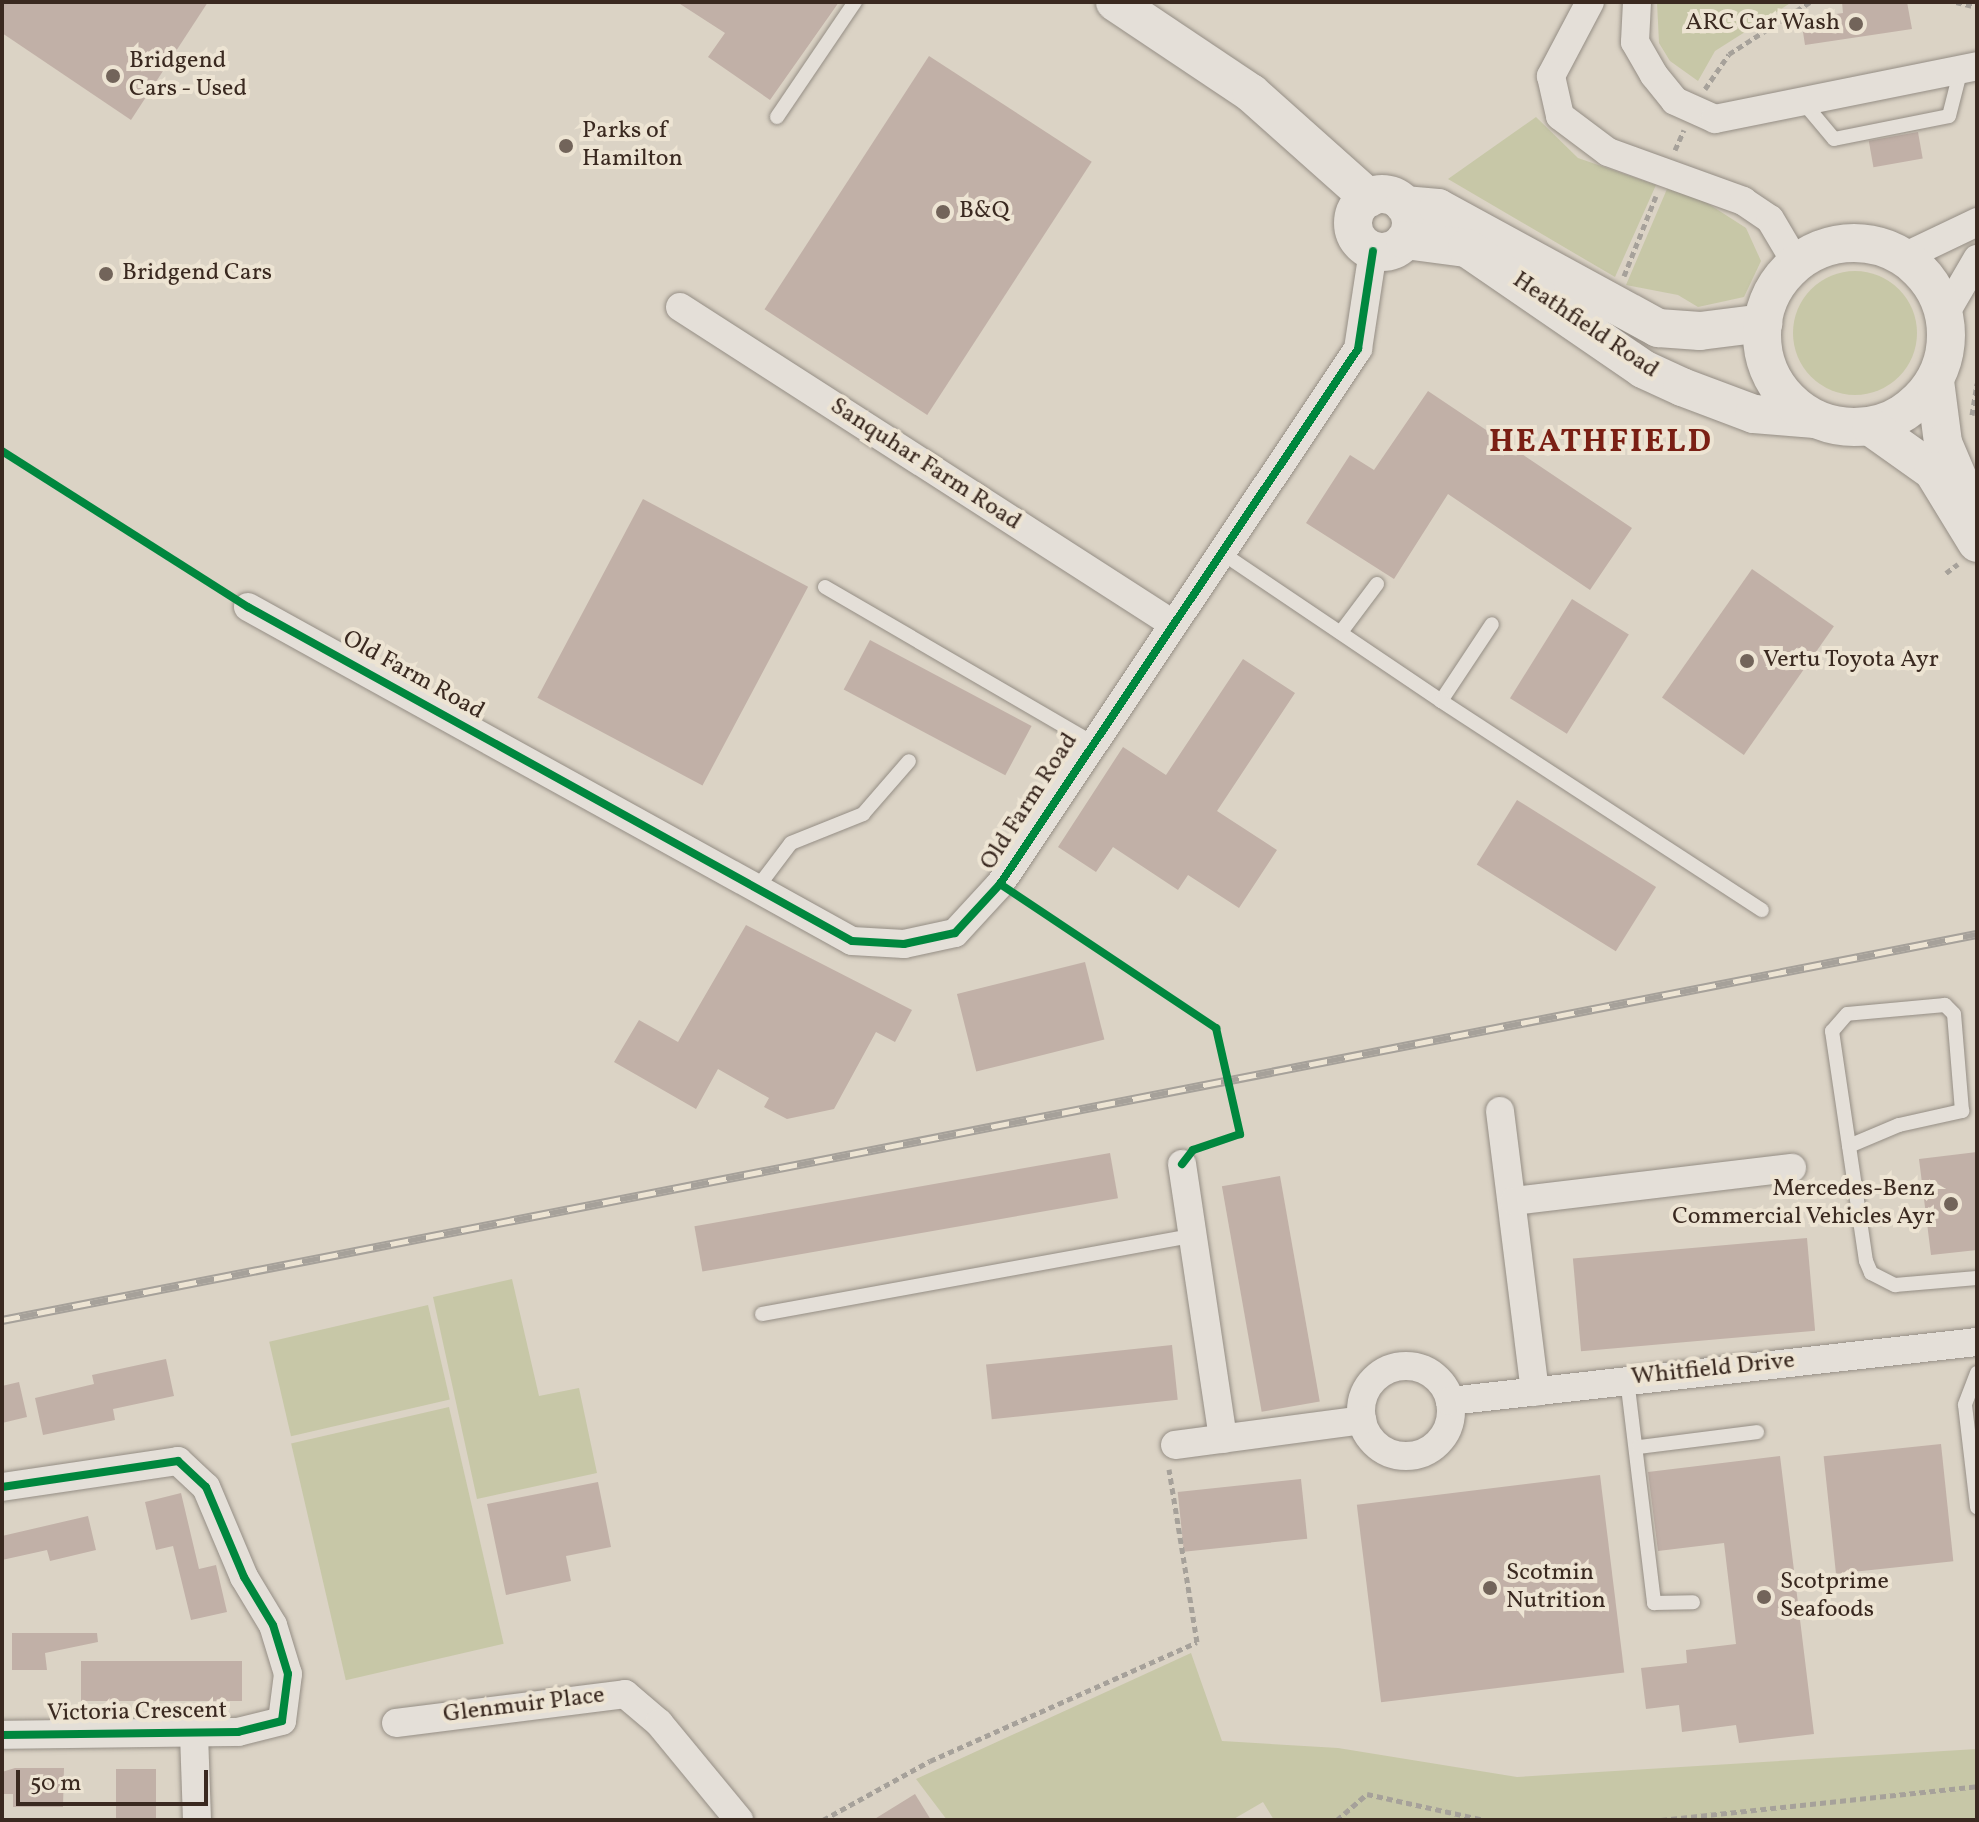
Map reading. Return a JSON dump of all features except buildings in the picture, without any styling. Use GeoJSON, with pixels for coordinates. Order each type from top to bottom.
{"type":"FeatureCollection","features":[{"type":"Feature","properties":{"kind":"main road"},"geometry":{"type":"LineString","coordinates":[[1115,2],[1251,93],[1388,223]]}},
{"type":"Feature","properties":{"kind":"main road","name":"Heathfield Road"},"geometry":{"type":"LineString","coordinates":[[1388,223],[1438,208],[1658,328],[1700,331],[1763,323]]}},
{"type":"Feature","properties":{"kind":"main road","name":"Heathfield Road"},"geometry":{"type":"LineString","coordinates":[[1388,223],[1467,248],[1643,369],[1682,387],[1754,414],[1815,419]]}},
{"type":"Feature","properties":{"kind":"main road"},"geometry":{"type":"LineString","coordinates":[[1935,381],[1897,418],[1871,427],[1815,419],[1778,388],[1767,366],[1763,323],[1778,281],[1796,263],[1831,245],[1854,242],[1904,257],[1924,273],[1945,314],[1948,336],[1935,381],[1943,443],[1977,511]]}},
{"type":"Feature","properties":{"kind":"main road"},"geometry":{"type":"LineString","coordinates":[[1871,427],[1933,471],[1977,543]]}},
{"type":"Feature","properties":{"kind":"street"},"geometry":{"type":"LineString","coordinates":[[1590,2],[1551,76],[1560,116],[1608,152],[1743,201],[1770,219],[1796,263]]}},
{"type":"Feature","properties":{"kind":"street"},"geometry":{"type":"LineString","coordinates":[[1637,2],[1635,42],[1675,101],[1715,119],[1969,68]]}},
{"type":"Feature","properties":{"kind":"street"},"geometry":{"type":"LineString","coordinates":[[1904,257],[1977,222]]}},
{"type":"Feature","properties":{"kind":"street","name":"Old Farm Road"},"geometry":{"type":"LineString","coordinates":[[248,607],[852,941],[904,944],[955,933],[981,911],[1170,622],[1358,349],[1388,223]]}},
{"type":"Feature","properties":{"kind":"street"},"geometry":{"type":"LineString","coordinates":[[1945,314],[1977,259]]}},
{"type":"Feature","properties":{"kind":"street","name":"Sanquhar Farm Road"},"geometry":{"type":"LineString","coordinates":[[680,307],[1170,622]]}},
{"type":"Feature","properties":{"kind":"street"},"geometry":{"type":"LineString","coordinates":[[1500,1111],[1514,1201],[1535,1392]]}},
{"type":"Feature","properties":{"kind":"street"},"geometry":{"type":"LineString","coordinates":[[1182,1164],[1223,1439]]}},
{"type":"Feature","properties":{"kind":"street"},"geometry":{"type":"LineString","coordinates":[[1514,1201],[1792,1168]]}},
{"type":"Feature","properties":{"kind":"street","name":"Whitfield Drive"},"geometry":{"type":"LineString","coordinates":[[1450,1401],[1977,1342]]}},
{"type":"Feature","properties":{"kind":"street"},"geometry":{"type":"LineString","coordinates":[[1398,1367],[1436,1378],[1450,1401],[1446,1433],[1412,1456],[1383,1450],[1362,1420],[1372,1383],[1398,1367]]}},
{"type":"Feature","properties":{"kind":"street"},"geometry":{"type":"LineString","coordinates":[[1175,1445],[1362,1420]]}},
{"type":"Feature","properties":{"kind":"street","name":"Victoria Crescent"},"geometry":{"type":"LineString","coordinates":[[2,1487],[151,1461],[178,1461],[206,1487],[244,1577],[273,1625],[288,1674],[282,1721],[194,1734],[2,1735]]}},
{"type":"Feature","properties":{"kind":"street","name":"Glenmuir Place"},"geometry":{"type":"LineString","coordinates":[[396,1723],[625,1694],[659,1723],[739,1820]]}},
{"type":"Feature","properties":{"kind":"street"},"geometry":{"type":"LineString","coordinates":[[194,1734],[197,1820]]}},
{"type":"Feature","properties":{"kind":"lane"},"geometry":{"type":"LineString","coordinates":[[777,117],[855,2]]}},
{"type":"Feature","properties":{"kind":"lane"},"geometry":{"type":"LineString","coordinates":[[1803,102],[1834,139],[1949,116],[1969,68]]}},
{"type":"Feature","properties":{"kind":"lane"},"geometry":{"type":"LineString","coordinates":[[1219,551],[1441,701],[1762,910]]}},
{"type":"Feature","properties":{"kind":"lane"},"geometry":{"type":"LineString","coordinates":[[1341,632],[1377,584]]}},
{"type":"Feature","properties":{"kind":"lane"},"geometry":{"type":"LineString","coordinates":[[825,587],[1093,743]]}},
{"type":"Feature","properties":{"kind":"lane"},"geometry":{"type":"LineString","coordinates":[[1441,701],[1492,624]]}},
{"type":"Feature","properties":{"kind":"lane"},"geometry":{"type":"LineString","coordinates":[[757,888],[791,843],[863,814],[909,761]]}},
{"type":"Feature","properties":{"kind":"lane"},"geometry":{"type":"LineString","coordinates":[[1849,1146],[1899,1125],[1962,1111],[1954,1014],[1945,1005],[1847,1014],[1834,1022],[1849,1146],[1871,1273],[1895,1285],[1977,1278]]}},
{"type":"Feature","properties":{"kind":"lane"},"geometry":{"type":"LineString","coordinates":[[762,1314],[1193,1236]]}},
{"type":"Feature","properties":{"kind":"lane"},"geometry":{"type":"LineString","coordinates":[[1977,1373],[1965,1405],[1977,1507]]}},
{"type":"Feature","properties":{"kind":"lane"},"geometry":{"type":"LineString","coordinates":[[1627,1379],[1639,1447],[1654,1603],[1693,1602]]}},
{"type":"Feature","properties":{"kind":"lane"},"geometry":{"type":"LineString","coordinates":[[1639,1447],[1757,1432]]}},
{"type":"Feature","properties":{"kind":"path"},"geometry":{"type":"LineString","coordinates":[[1956,2],[1977,7]]}},
{"type":"Feature","properties":{"kind":"path"},"geometry":{"type":"LineString","coordinates":[[1946,573],[1956,579]]}},
{"type":"Feature","properties":{"kind":"path"},"geometry":{"type":"LineString","coordinates":[[823,1820],[930,1761],[1197,1642],[1169,1470],[1175,1445]]}},
{"type":"Feature","properties":{"kind":"path"},"geometry":{"type":"LineString","coordinates":[[1661,1820],[1977,1786]]}},
{"type":"Feature","properties":{"kind":"path"},"geometry":{"type":"LineString","coordinates":[[1337,1820],[1367,1794],[1484,1820]]}},
{"type":"Feature","properties":{"kind":"green space"},"geometry":{"type":"Polygon","coordinates":[[[1657,2],[1792,2],[1715,51],[1698,81],[1670,61],[1659,43],[1657,2]]]}},
{"type":"Feature","properties":{"kind":"green space"},"geometry":{"type":"Polygon","coordinates":[[[1536,117],[1578,158],[1656,185],[1615,277],[1448,179],[1536,117]]]}},
{"type":"Feature","properties":{"kind":"green space"},"geometry":{"type":"Polygon","coordinates":[[[1667,189],[1704,201],[1746,228],[1761,261],[1744,297],[1698,307],[1678,295],[1626,285],[1667,189]]]}},
{"type":"Feature","properties":{"kind":"green space"},"geometry":{"type":"Polygon","coordinates":[[[1855,271],[1879,276],[1899,289],[1912,309],[1917,333],[1912,357],[1899,377],[1879,390],[1855,395],[1831,390],[1811,377],[1798,357],[1793,333],[1798,309],[1811,289],[1831,276],[1855,271]]]}},
{"type":"Feature","properties":{"kind":"green space"},"geometry":{"type":"Polygon","coordinates":[[[512,1279],[539,1396],[579,1388],[597,1473],[477,1499],[433,1297],[512,1279]]]}},
{"type":"Feature","properties":{"kind":"green space"},"geometry":{"type":"Polygon","coordinates":[[[428,1305],[450,1400],[291,1436],[269,1342],[428,1305]]]}},
{"type":"Feature","properties":{"kind":"green space"},"geometry":{"type":"Polygon","coordinates":[[[449,1407],[504,1644],[346,1680],[291,1443],[449,1407]]]}},
{"type":"Feature","properties":{"kind":"green space"},"geometry":{"type":"Polygon","coordinates":[[[1191,1653],[1222,1741],[1338,1748],[1517,1777],[1977,1749],[1977,1820],[1274,1820],[1263,1802],[1232,1820],[947,1820],[916,1779],[1191,1653]]]}},
{"type":"Feature","properties":{"kind":"railway"},"geometry":{"type":"LineString","coordinates":[[2,1320],[1977,934]]}},
{"type":"Feature","properties":{"kind":"cycle path"},"geometry":{"type":"LineString","coordinates":[[2,451],[248,607],[852,941],[904,944],[955,933],[1000,884],[1358,349],[1373,251]]}},
{"type":"Feature","properties":{"kind":"cycle path"},"geometry":{"type":"LineString","coordinates":[[1000,884],[1216,1028],[1240,1134],[1193,1150],[1182,1164]]}},
{"type":"Feature","properties":{"kind":"cycle path"},"geometry":{"type":"LineString","coordinates":[[2,1487],[178,1461],[206,1487],[244,1577],[273,1625],[288,1674],[282,1721],[238,1732],[2,1735]]}},
{"type":"Feature","properties":{"kind":"place","name":"ARC Car Wash"},"geometry":{"type":"Point","coordinates":[1856,24]}},
{"type":"Feature","properties":{"kind":"place","name":"Bridgend Cars - Used"},"geometry":{"type":"Point","coordinates":[113,76]}},
{"type":"Feature","properties":{"kind":"place","name":"Parks of Hamilton"},"geometry":{"type":"Point","coordinates":[566,146]}},
{"type":"Feature","properties":{"kind":"place","name":"B&Q"},"geometry":{"type":"Point","coordinates":[943,212]}},
{"type":"Feature","properties":{"kind":"place","name":"Bridgend Cars"},"geometry":{"type":"Point","coordinates":[106,274]}},
{"type":"Feature","properties":{"kind":"place","name":"Vertu Toyota Ayr"},"geometry":{"type":"Point","coordinates":[1747,661]}},
{"type":"Feature","properties":{"kind":"place","name":"Mercedes-Benz Commercial Vehicles Ayr"},"geometry":{"type":"Point","coordinates":[1951,1204]}},
{"type":"Feature","properties":{"kind":"place","name":"Scotmin Nutrition"},"geometry":{"type":"Point","coordinates":[1490,1588]}},
{"type":"Feature","properties":{"kind":"place","name":"Scotprime Seafoods"},"geometry":{"type":"Point","coordinates":[1764,1597]}},
{"type":"Feature","properties":{"kind":"district","name":"HEATHFIELD"},"geometry":{"type":"Point","coordinates":[1601,443]}}]}
